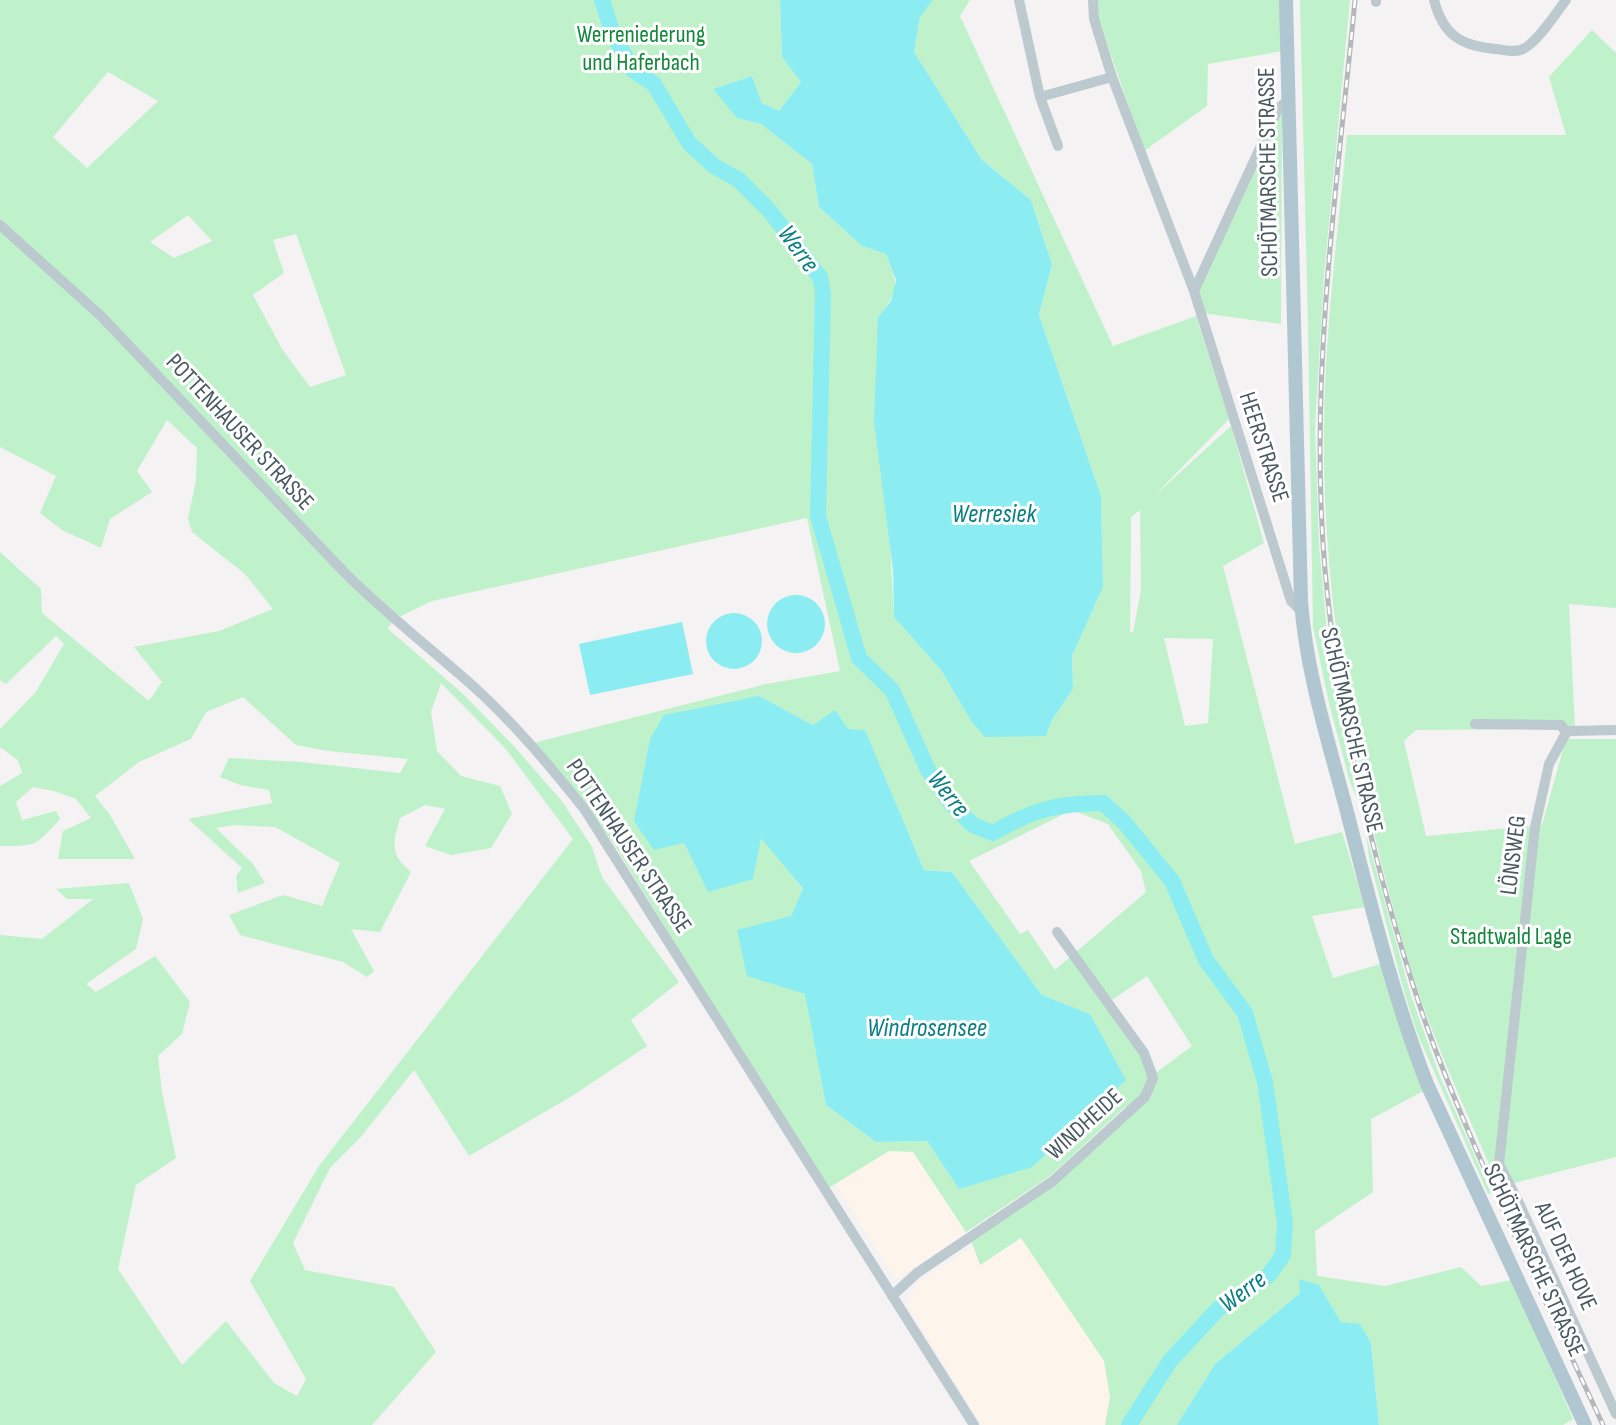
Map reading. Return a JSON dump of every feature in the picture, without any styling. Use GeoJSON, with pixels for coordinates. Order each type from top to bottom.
{"type":"FeatureCollection","features":[{"type":"Feature","properties":{"kind":"main road","name":"SCHÖTMARSCHE STRASSE"},"geometry":{"type":"LineString","coordinates":[[1286,0],[1302,612],[1308,655],[1407,1032],[1427,1084],[1586,1425]]}},
{"type":"Feature","properties":{"kind":"street"},"geometry":{"type":"LineString","coordinates":[[1020,0],[1040,97],[1058,146]]}},
{"type":"Feature","properties":{"kind":"street","name":"HEERSTRASSE"},"geometry":{"type":"LineString","coordinates":[[1093,0],[1094,19],[1112,77],[1194,291],[1287,588],[1292,601],[1302,612]]}},
{"type":"Feature","properties":{"kind":"street"},"geometry":{"type":"LineString","coordinates":[[1434,0],[1444,26],[1464,43],[1478,48],[1518,51],[1530,45],[1566,0]]}},
{"type":"Feature","properties":{"kind":"street"},"geometry":{"type":"LineString","coordinates":[[1040,97],[1112,77]]}},
{"type":"Feature","properties":{"kind":"street"},"geometry":{"type":"LineString","coordinates":[[1194,291],[1278,108],[1289,99]]}},
{"type":"Feature","properties":{"kind":"street","name":"POTTENHAUSER STRASSE"},"geometry":{"type":"LineString","coordinates":[[0,225],[101,316],[381,609],[473,687],[516,728],[551,767],[585,810],[974,1425]]}},
{"type":"Feature","properties":{"kind":"street"},"geometry":{"type":"LineString","coordinates":[[1475,724],[1560,725],[1566,733],[1616,730]]}},
{"type":"Feature","properties":{"kind":"street","name":"LÖNSWEG"},"geometry":{"type":"LineString","coordinates":[[1499,1153],[1535,827],[1549,764],[1566,733]]}},
{"type":"Feature","properties":{"kind":"street","name":"WINDHEIDE"},"geometry":{"type":"LineString","coordinates":[[892,1296],[917,1273],[1053,1181],[1145,1097],[1153,1079],[1144,1053],[1057,932]]}},
{"type":"Feature","properties":{"kind":"street","name":"AUF DER HOVE"},"geometry":{"type":"LineString","coordinates":[[1499,1153],[1499,1164],[1507,1184],[1519,1203],[1612,1394],[1616,1414]]}},
{"type":"Feature","properties":{"kind":"shaded area"},"geometry":{"type":"Polygon","coordinates":[[[889,1151],[913,1152],[966,1232],[896,1280],[835,1183],[889,1151]]]}},
{"type":"Feature","properties":{"kind":"shaded area"},"geometry":{"type":"Polygon","coordinates":[[[1021,1237],[1104,1361],[1110,1397],[1105,1425],[982,1425],[907,1304],[918,1282],[973,1247],[981,1265],[1021,1237]]]}},
{"type":"Feature","properties":{"kind":"green space","name":"Werreniederung und Haferbach"},"geometry":{"type":"Polygon","coordinates":[[[0,0],[780,0],[782,57],[801,82],[779,111],[762,103],[752,76],[714,89],[737,118],[761,124],[812,164],[819,207],[862,246],[886,254],[890,264],[895,287],[878,317],[894,617],[941,670],[971,721],[1046,736],[1052,720],[1073,689],[1072,656],[1103,587],[1101,496],[1039,315],[1052,265],[1031,200],[982,160],[914,52],[920,17],[933,0],[970,0],[960,16],[1113,346],[1196,316],[1229,419],[1154,496],[1231,426],[1264,543],[1223,566],[1295,844],[1342,832],[1365,907],[1312,916],[1333,978],[1380,964],[1425,1090],[1371,1119],[1373,1192],[1315,1231],[1317,1276],[1385,1286],[1461,1267],[1481,1286],[1512,1280],[1573,1419],[1563,1425],[1379,1425],[1371,1342],[1341,1322],[1319,1285],[1300,1280],[1300,1293],[1215,1364],[1177,1425],[1105,1425],[1110,1397],[1104,1361],[1021,1238],[980,1265],[971,1240],[1133,1113],[1125,1107],[1050,1176],[966,1232],[913,1152],[889,1151],[827,1189],[612,841],[533,743],[766,684],[840,671],[807,518],[432,601],[397,618],[387,628],[462,693],[513,745],[561,800],[592,847],[602,877],[679,982],[631,1020],[647,1046],[572,1096],[469,1156],[414,1070],[360,1138],[330,1168],[293,1243],[305,1270],[394,1287],[436,1352],[372,1425],[0,1425],[0,935],[42,939],[93,899],[67,899],[56,889],[129,883],[143,919],[136,949],[86,984],[96,992],[155,956],[190,1002],[182,1034],[158,1056],[162,1092],[176,1158],[136,1185],[118,1269],[182,1365],[226,1321],[274,1383],[297,1396],[306,1379],[250,1281],[319,1166],[573,839],[505,748],[441,683],[431,712],[437,751],[461,776],[500,786],[512,814],[491,848],[451,855],[425,846],[445,809],[425,805],[400,818],[396,834],[396,854],[411,872],[380,932],[351,929],[374,971],[367,977],[343,962],[240,935],[229,915],[283,895],[322,906],[340,863],[275,827],[235,825],[216,828],[253,864],[265,883],[238,893],[236,876],[242,868],[188,819],[272,803],[269,790],[240,785],[220,777],[229,758],[301,762],[400,773],[408,759],[296,745],[243,697],[206,712],[191,739],[139,762],[95,796],[110,815],[135,859],[58,859],[63,831],[91,818],[76,799],[33,787],[16,802],[22,820],[56,811],[60,819],[34,843],[0,846],[0,786],[22,773],[18,760],[0,747],[0,729],[35,693],[64,644],[56,636],[6,684],[0,680],[0,552],[41,589],[42,613],[149,701],[162,682],[134,647],[219,631],[273,609],[245,574],[192,532],[188,518],[196,481],[197,448],[167,420],[137,471],[152,492],[110,519],[101,548],[62,530],[40,513],[56,476],[0,447],[0,0]],[[108,72],[53,137],[87,168],[158,101],[108,72]],[[188,215],[150,242],[174,258],[212,241],[188,215]],[[296,234],[273,240],[284,273],[253,295],[282,349],[310,387],[346,375],[296,234]],[[1140,510],[1131,517],[1130,633],[1133,632],[1141,590],[1140,510]],[[1164,638],[1185,726],[1208,723],[1213,639],[1164,638]],[[759,696],[684,843],[708,892],[761,837],[803,890],[791,916],[826,1105],[876,1142],[927,1141],[959,1189],[1090,1014],[1042,995],[952,872],[924,870],[865,731],[813,725],[759,696]],[[1072,810],[969,861],[1020,934],[1028,930],[1055,970],[1146,892],[1141,871],[1108,824],[1072,810]],[[1147,976],[1112,1000],[1143,1044],[1157,1072],[1192,1046],[1147,976]]]}},
{"type":"Feature","properties":{"kind":"green space"},"geometry":{"type":"Polygon","coordinates":[[[1098,0],[1282,0],[1283,51],[1208,64],[1207,106],[1144,151],[1099,20],[1098,0]]]}},
{"type":"Feature","properties":{"kind":"green space"},"geometry":{"type":"Polygon","coordinates":[[[1300,0],[1350,0],[1324,275],[1315,427],[1319,545],[1329,654],[1357,799],[1329,703],[1313,627],[1300,0]]]}},
{"type":"Feature","properties":{"kind":"green space","name":"Stadtwald Lage"},"geometry":{"type":"Polygon","coordinates":[[[1592,30],[1616,53],[1616,608],[1569,604],[1575,729],[1416,730],[1404,741],[1426,836],[1542,825],[1566,739],[1616,739],[1616,1157],[1499,1187],[1422,1003],[1376,842],[1361,774],[1337,636],[1329,566],[1324,427],[1329,317],[1347,135],[1566,135],[1549,77],[1592,30]]]}},
{"type":"Feature","properties":{"kind":"green space"},"geometry":{"type":"Polygon","coordinates":[[[1282,111],[1281,324],[1202,313],[1199,290],[1282,111]]]}},
{"type":"Feature","properties":{"kind":"green space"},"geometry":{"type":"Polygon","coordinates":[[[1366,834],[1411,996],[1439,1074],[1491,1193],[1488,1194],[1417,1033],[1369,857],[1366,834]]]}},
{"type":"Feature","properties":{"kind":"water","name":"Werresiek"},"geometry":{"type":"Polygon","coordinates":[[[780,0],[933,0],[920,17],[914,52],[982,160],[1031,200],[1052,265],[1039,315],[1101,496],[1103,587],[1072,656],[1073,689],[1052,720],[1046,736],[985,737],[971,721],[941,670],[894,617],[893,570],[874,422],[878,317],[891,301],[896,280],[886,254],[862,246],[819,207],[812,164],[761,124],[737,118],[713,89],[752,76],[762,103],[779,111],[801,82],[782,57],[780,0]]]}},
{"type":"Feature","properties":{"kind":"water"},"geometry":{"type":"Polygon","coordinates":[[[796,595],[812,600],[820,608],[825,624],[820,640],[812,648],[796,653],[780,648],[772,640],[767,624],[772,608],[780,600],[796,595]]]}},
{"type":"Feature","properties":{"kind":"water"},"geometry":{"type":"Polygon","coordinates":[[[734,613],[745,615],[754,621],[760,630],[760,652],[754,661],[745,667],[734,669],[723,667],[714,661],[708,652],[706,641],[708,630],[714,621],[723,615],[734,613]]]}},
{"type":"Feature","properties":{"kind":"water"},"geometry":{"type":"Polygon","coordinates":[[[682,622],[693,674],[590,695],[579,644],[682,622]]]}},
{"type":"Feature","properties":{"kind":"water","name":"Windrosensee"},"geometry":{"type":"Polygon","coordinates":[[[759,696],[813,725],[835,710],[848,729],[865,730],[924,870],[952,872],[1042,995],[1090,1014],[1126,1080],[1032,1167],[959,1189],[927,1141],[876,1142],[826,1105],[805,994],[747,976],[737,930],[791,916],[803,889],[761,838],[753,879],[708,892],[684,843],[654,850],[634,821],[650,739],[664,715],[759,696]]]}},
{"type":"Feature","properties":{"kind":"water"},"geometry":{"type":"Polygon","coordinates":[[[1299,1279],[1319,1285],[1341,1322],[1360,1324],[1371,1343],[1379,1425],[1177,1425],[1215,1364],[1300,1293],[1299,1279]]]}},
{"type":"Feature","properties":{"kind":"waterway","name":"Werre"},"geometry":{"type":"LineString","coordinates":[[602,0],[613,34],[633,70],[654,84],[689,143],[714,166],[739,180],[769,210],[820,277],[823,293],[818,516],[859,658],[892,690],[928,770],[950,802],[973,825],[993,833],[1045,809],[1072,804],[1103,803],[1124,822],[1172,881],[1206,960],[1245,1013],[1265,1082],[1285,1223],[1283,1255],[1269,1275],[1218,1309],[1170,1361],[1129,1425]]}},
{"type":"Feature","properties":{"kind":"railway"},"geometry":{"type":"LineString","coordinates":[[1355,0],[1330,251],[1320,440],[1323,551],[1341,694],[1383,883],[1427,1026],[1494,1189],[1603,1425]]}}]}
